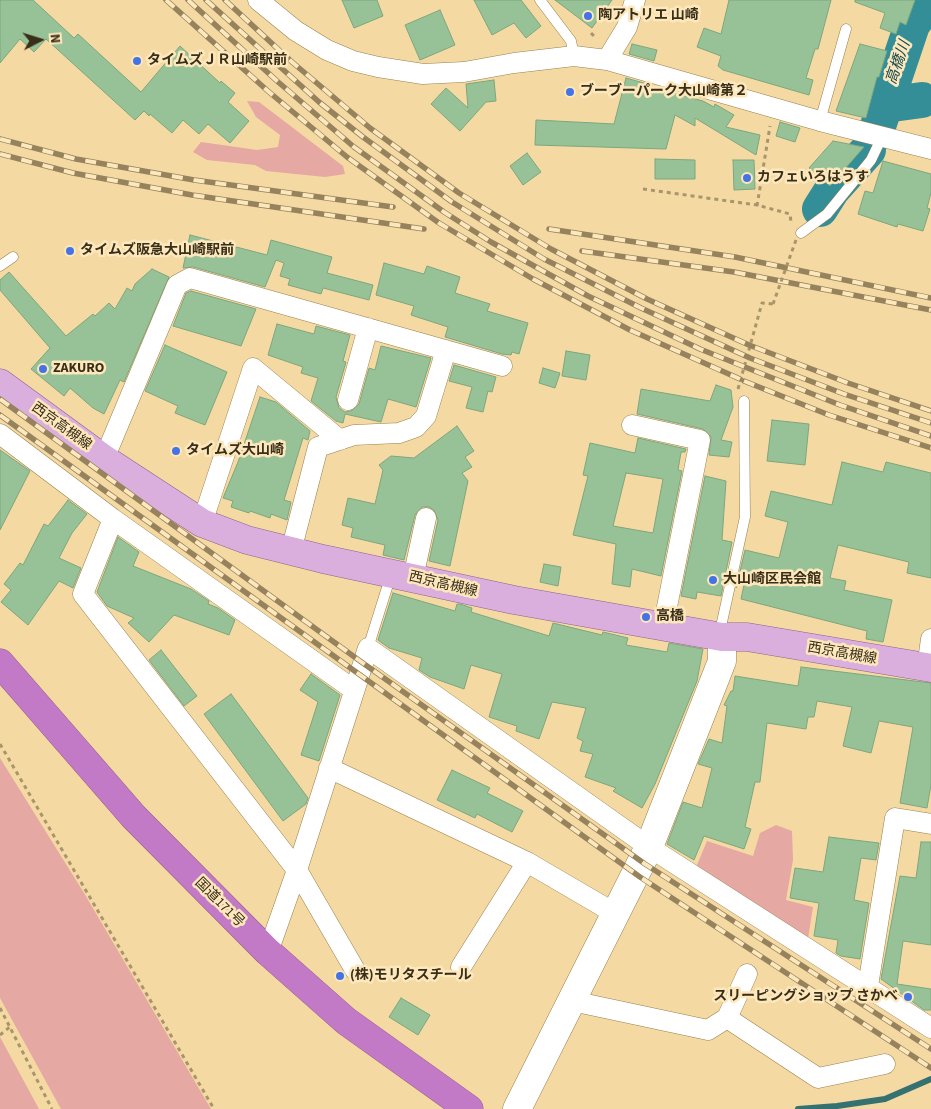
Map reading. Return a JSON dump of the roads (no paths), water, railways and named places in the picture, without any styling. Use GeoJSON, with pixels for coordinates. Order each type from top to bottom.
{"type":"FeatureCollection","features":[{"type":"Feature","properties":{"kind":"highway","name":"国道171号"},"geometry":{"type":"LineString","coordinates":[[0,663],[134,817],[268,952],[346,1021],[470,1109]]}},
{"type":"Feature","properties":{"kind":"main road","name":"西京高槻線"},"geometry":{"type":"LineString","coordinates":[[0,383],[104,459],[202,523],[247,540],[514,600],[722,637],[747,637],[929,668]]}},
{"type":"Feature","properties":{"kind":"street"},"geometry":{"type":"LineString","coordinates":[[258,0],[296,31],[327,50],[353,61],[378,67],[423,74],[464,72],[514,62],[574,56],[607,60],[931,149]]}},
{"type":"Feature","properties":{"kind":"street"},"geometry":{"type":"LineString","coordinates":[[607,60],[627,27],[635,0]]}},
{"type":"Feature","properties":{"kind":"street"},"geometry":{"type":"LineString","coordinates":[[104,459],[177,285],[190,278],[502,366]]}},
{"type":"Feature","properties":{"kind":"street"},"geometry":{"type":"LineString","coordinates":[[348,400],[368,328]]}},
{"type":"Feature","properties":{"kind":"street"},"geometry":{"type":"LineString","coordinates":[[291,551],[318,447],[354,435],[399,433],[416,427],[426,416],[446,350]]}},
{"type":"Feature","properties":{"kind":"street"},"geometry":{"type":"LineString","coordinates":[[202,523],[253,368],[340,440]]}},
{"type":"Feature","properties":{"kind":"street"},"geometry":{"type":"LineString","coordinates":[[632,425],[700,440],[663,627]]}},
{"type":"Feature","properties":{"kind":"street"},"geometry":{"type":"LineString","coordinates":[[0,434],[113,519],[354,690]]}},
{"type":"Feature","properties":{"kind":"street"},"geometry":{"type":"LineString","coordinates":[[402,575],[426,518]]}},
{"type":"Feature","properties":{"kind":"street"},"geometry":{"type":"LineString","coordinates":[[113,519],[83,594],[297,870],[355,970]]}},
{"type":"Feature","properties":{"kind":"street"},"geometry":{"type":"LineString","coordinates":[[518,1109],[649,847],[722,661],[722,637]]}},
{"type":"Feature","properties":{"kind":"street"},"geometry":{"type":"LineString","coordinates":[[929,668],[931,639]]}},
{"type":"Feature","properties":{"kind":"street"},"geometry":{"type":"LineString","coordinates":[[268,952],[297,870],[368,648],[649,847],[931,1028]]}},
{"type":"Feature","properties":{"kind":"street"},"geometry":{"type":"LineString","coordinates":[[329,768],[526,862],[616,914]]}},
{"type":"Feature","properties":{"kind":"street"},"geometry":{"type":"LineString","coordinates":[[868,986],[895,818],[931,824]]}},
{"type":"Feature","properties":{"kind":"street"},"geometry":{"type":"LineString","coordinates":[[461,967],[526,862]]}},
{"type":"Feature","properties":{"kind":"street"},"geometry":{"type":"LineString","coordinates":[[572,1001],[708,1030],[728,1018],[746,974]]}},
{"type":"Feature","properties":{"kind":"street"},"geometry":{"type":"LineString","coordinates":[[728,1018],[818,1078],[885,1064]]}},
{"type":"Feature","properties":{"kind":"lane"},"geometry":{"type":"LineString","coordinates":[[540,0],[570,41],[574,56]]}},
{"type":"Feature","properties":{"kind":"lane"},"geometry":{"type":"LineString","coordinates":[[820,120],[846,29]]}},
{"type":"Feature","properties":{"kind":"lane"},"geometry":{"type":"LineString","coordinates":[[799,237],[827,214],[872,160],[882,137]]}},
{"type":"Feature","properties":{"kind":"lane"},"geometry":{"type":"LineString","coordinates":[[0,266],[13,257]]}},
{"type":"Feature","properties":{"kind":"lane"},"geometry":{"type":"LineString","coordinates":[[722,637],[722,622],[745,516],[744,401]]}},
{"type":"Feature","properties":{"kind":"lane"},"geometry":{"type":"LineString","coordinates":[[368,648],[402,575]]}},
{"type":"Feature","properties":{"kind":"waterway","name":"高橋川"},"geometry":{"type":"LineString","coordinates":[[877,129],[912,25],[929,0]]}},
{"type":"Feature","properties":{"kind":"waterway"},"geometry":{"type":"LineString","coordinates":[[885,105],[922,100]]}},
{"type":"Feature","properties":{"kind":"waterway","name":"高橋川"},"geometry":{"type":"LineString","coordinates":[[820,209],[832,190],[868,150]]}},
{"type":"Feature","properties":{"kind":"waterway"},"geometry":{"type":"LineString","coordinates":[[798,1109],[885,1099],[931,1079]]}},
{"type":"Feature","properties":{"kind":"railway"},"geometry":{"type":"LineString","coordinates":[[166,0],[269,92],[347,157],[439,223],[533,279],[630,330],[740,379]]}},
{"type":"Feature","properties":{"kind":"railway"},"geometry":{"type":"LineString","coordinates":[[188,0],[277,81],[354,147],[444,212],[491,242],[588,296],[700,349],[840,405],[931,436]]}},
{"type":"Feature","properties":{"kind":"railway"},"geometry":{"type":"LineString","coordinates":[[206,0],[319,102],[363,137],[452,202],[544,259],[641,308],[750,358],[844,394],[931,423]]}},
{"type":"Feature","properties":{"kind":"railway"},"geometry":{"type":"LineString","coordinates":[[225,0],[292,62],[370,128],[459,193],[551,249],[647,299],[749,345],[848,383],[931,411]]}},
{"type":"Feature","properties":{"kind":"railway"},"geometry":{"type":"LineString","coordinates":[[0,139],[76,159],[194,180],[393,207]]}},
{"type":"Feature","properties":{"kind":"railway"},"geometry":{"type":"LineString","coordinates":[[0,154],[73,173],[192,195],[424,229]]}},
{"type":"Feature","properties":{"kind":"railway"},"geometry":{"type":"LineString","coordinates":[[549,229],[735,257],[931,298]]}},
{"type":"Feature","properties":{"kind":"railway"},"geometry":{"type":"LineString","coordinates":[[582,251],[734,272],[931,310]]}},
{"type":"Feature","properties":{"kind":"railway"},"geometry":{"type":"LineString","coordinates":[[744,381],[829,415],[931,448]]}},
{"type":"Feature","properties":{"kind":"railway"},"geometry":{"type":"LineString","coordinates":[[0,399],[360,661],[645,864],[931,1049]]}},
{"type":"Feature","properties":{"kind":"railway"},"geometry":{"type":"LineString","coordinates":[[0,415],[640,877],[931,1068]]}},
{"type":"Feature","properties":{"kind":"place","name":"陶アトリエ 山崎"},"geometry":{"type":"Point","coordinates":[588,16]}},
{"type":"Feature","properties":{"kind":"place","name":"タイムズＪＲ山崎駅前"},"geometry":{"type":"Point","coordinates":[137,61]}},
{"type":"Feature","properties":{"kind":"place","name":"ブーブーパーク大山崎第２"},"geometry":{"type":"Point","coordinates":[570,92]}},
{"type":"Feature","properties":{"kind":"place","name":"カフェいろはうす"},"geometry":{"type":"Point","coordinates":[747,178]}},
{"type":"Feature","properties":{"kind":"place","name":"タイムズ阪急大山崎駅前"},"geometry":{"type":"Point","coordinates":[70,251]}},
{"type":"Feature","properties":{"kind":"place","name":"ZAKURO"},"geometry":{"type":"Point","coordinates":[43,369]}},
{"type":"Feature","properties":{"kind":"place","name":"タイムズ大山崎"},"geometry":{"type":"Point","coordinates":[176,451]}},
{"type":"Feature","properties":{"kind":"place","name":"大山崎区民会館"},"geometry":{"type":"Point","coordinates":[713,580]}},
{"type":"Feature","properties":{"kind":"place","name":"高橋"},"geometry":{"type":"Point","coordinates":[646,617]}},
{"type":"Feature","properties":{"kind":"place","name":"(株)モリタスチール"},"geometry":{"type":"Point","coordinates":[340,976]}},
{"type":"Feature","properties":{"kind":"place","name":"スリーピングショップ さかべ"},"geometry":{"type":"Point","coordinates":[908,997]}}]}
